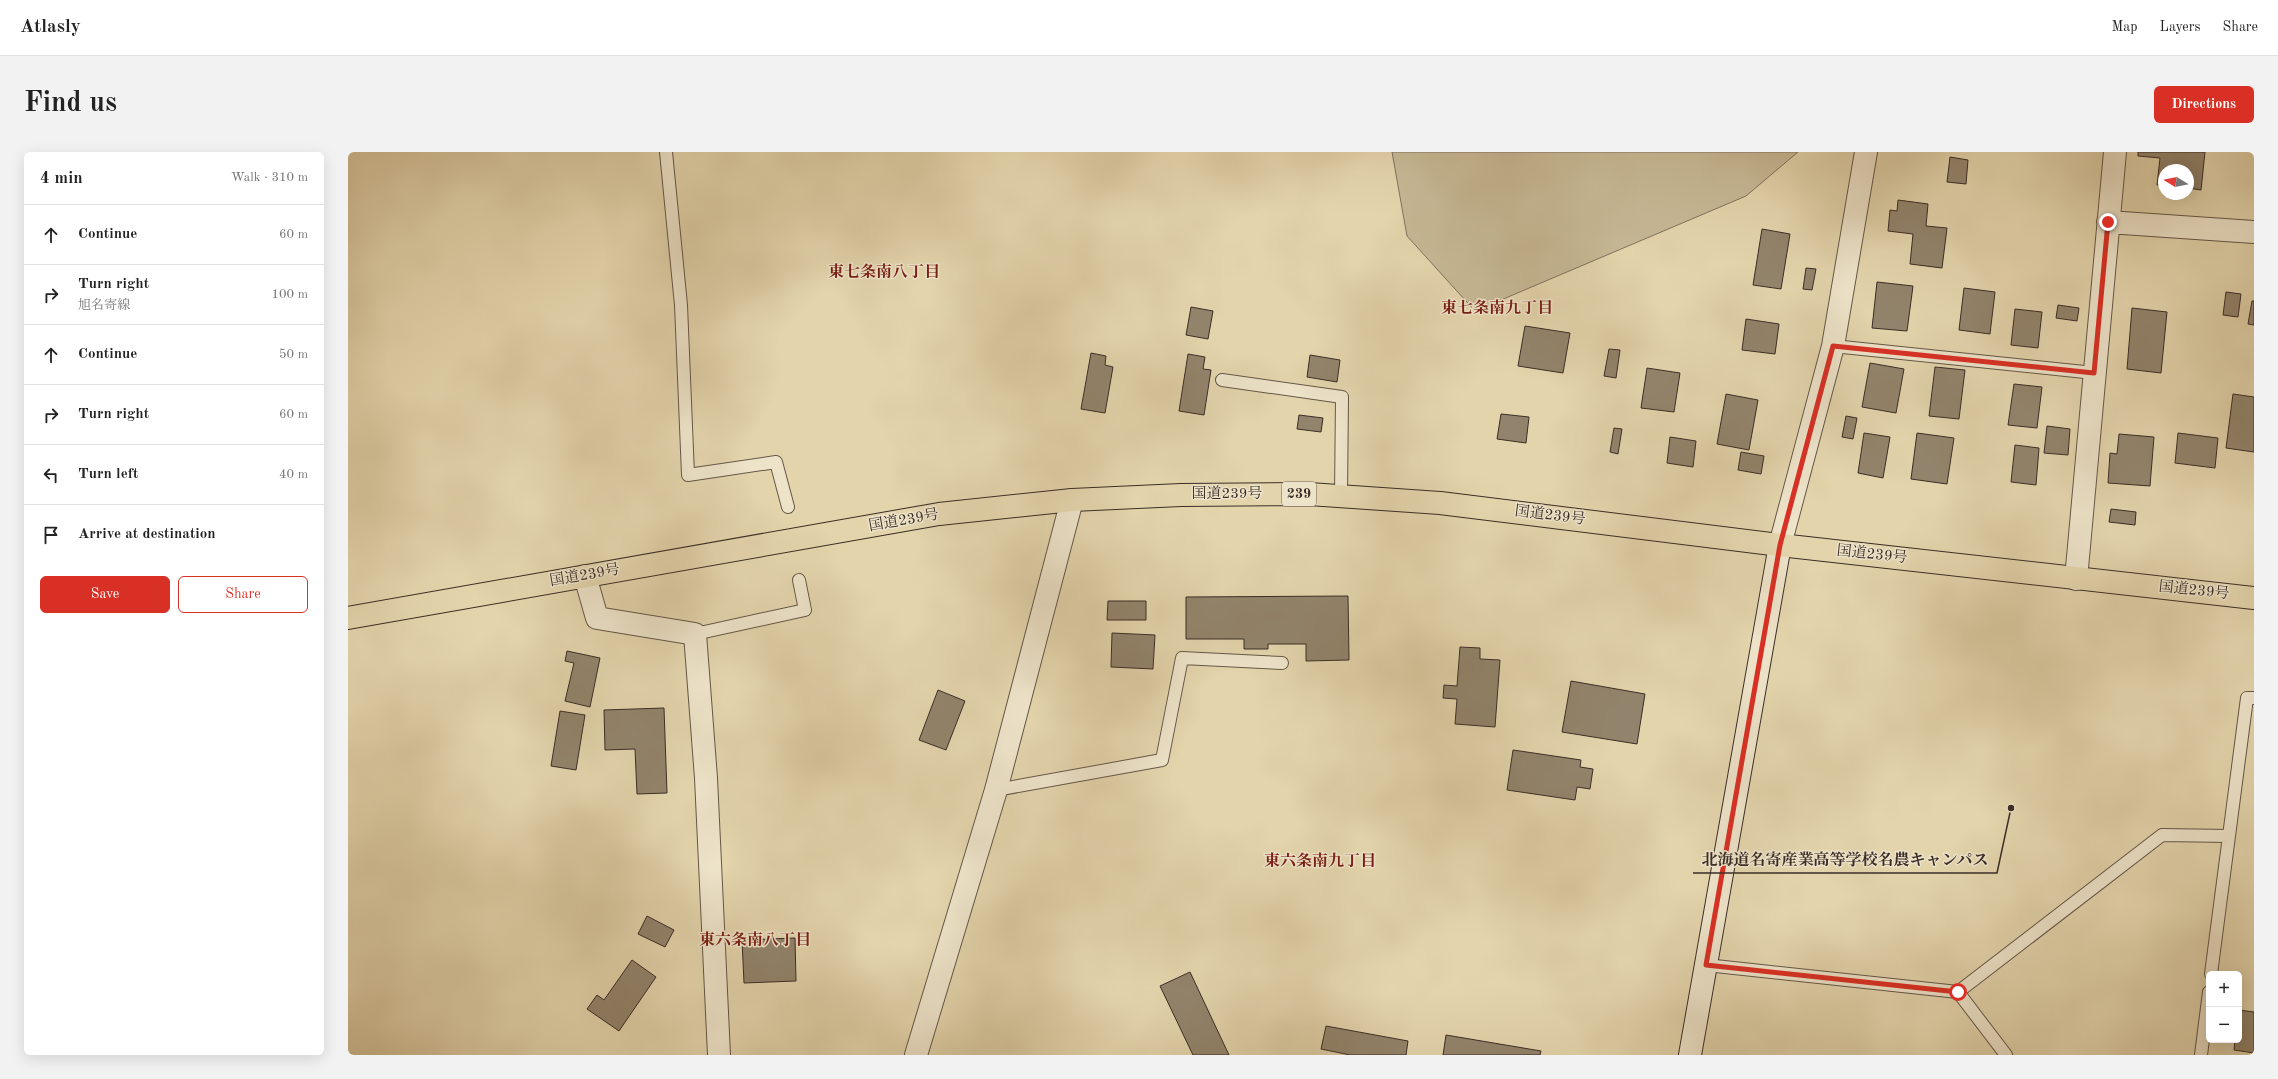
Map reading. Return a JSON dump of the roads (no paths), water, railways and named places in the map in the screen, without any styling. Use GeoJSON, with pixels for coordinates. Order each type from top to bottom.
{"type":"FeatureCollection","features":[{"type":"Feature","properties":{"kind":"highway","name":"国道239号"},"geometry":{"type":"LineString","coordinates":[[348,618],[939,514],[1072,500],[1181,495],[1341,496],[1440,503],[1780,545],[2254,598]]}},
{"type":"Feature","properties":{"kind":"street"},"geometry":{"type":"LineString","coordinates":[[1690,1055],[1780,545],[1833,346],[1866,152]]}},
{"type":"Feature","properties":{"kind":"street"},"geometry":{"type":"LineString","coordinates":[[2076,578],[2115,152]]}},
{"type":"Feature","properties":{"kind":"street"},"geometry":{"type":"LineString","coordinates":[[2108,222],[2254,232]]}},
{"type":"Feature","properties":{"kind":"street"},"geometry":{"type":"LineString","coordinates":[[916,1055],[996,790],[1072,500]]}},
{"type":"Feature","properties":{"kind":"street"},"geometry":{"type":"LineString","coordinates":[[585,576],[596,618],[695,634],[706,778],[719,1055]]}},
{"type":"Feature","properties":{"kind":"lane"},"geometry":{"type":"LineString","coordinates":[[666,152],[681,305],[688,475],[776,462],[788,507]]}},
{"type":"Feature","properties":{"kind":"lane"},"geometry":{"type":"LineString","coordinates":[[1833,346],[2094,373]]}},
{"type":"Feature","properties":{"kind":"lane"},"geometry":{"type":"LineString","coordinates":[[1222,380],[1342,397],[1341,496]]}},
{"type":"Feature","properties":{"kind":"lane"},"geometry":{"type":"LineString","coordinates":[[695,634],[806,610],[799,580]]}},
{"type":"Feature","properties":{"kind":"lane"},"geometry":{"type":"LineString","coordinates":[[996,790],[1162,760],[1182,658],[1282,663]]}},
{"type":"Feature","properties":{"kind":"lane"},"geometry":{"type":"LineString","coordinates":[[2211,971],[2247,698],[2254,698]]}},
{"type":"Feature","properties":{"kind":"lane"},"geometry":{"type":"LineString","coordinates":[[1706,965],[1958,992],[2162,835],[2229,836]]}},
{"type":"Feature","properties":{"kind":"lane"},"geometry":{"type":"LineString","coordinates":[[1958,992],[2006,1055]]}},
{"type":"Feature","properties":{"kind":"lane"},"geometry":{"type":"LineString","coordinates":[[2201,1055],[2207,1007]]}},
{"type":"Feature","properties":{"kind":"place","name":"北海道名寄産業高等学校名農キャンパス"},"geometry":{"type":"Point","coordinates":[2011,808]}},
{"type":"Feature","properties":{"kind":"district","name":"東七条南八丁目"},"geometry":{"type":"Point","coordinates":[884,273]}},
{"type":"Feature","properties":{"kind":"district","name":"東七条南九丁目"},"geometry":{"type":"Point","coordinates":[1497,309]}},
{"type":"Feature","properties":{"kind":"district","name":"東六条南九丁目"},"geometry":{"type":"Point","coordinates":[1320,862]}},
{"type":"Feature","properties":{"kind":"district","name":"東六条南八丁目"},"geometry":{"type":"Point","coordinates":[755,941]}}]}
